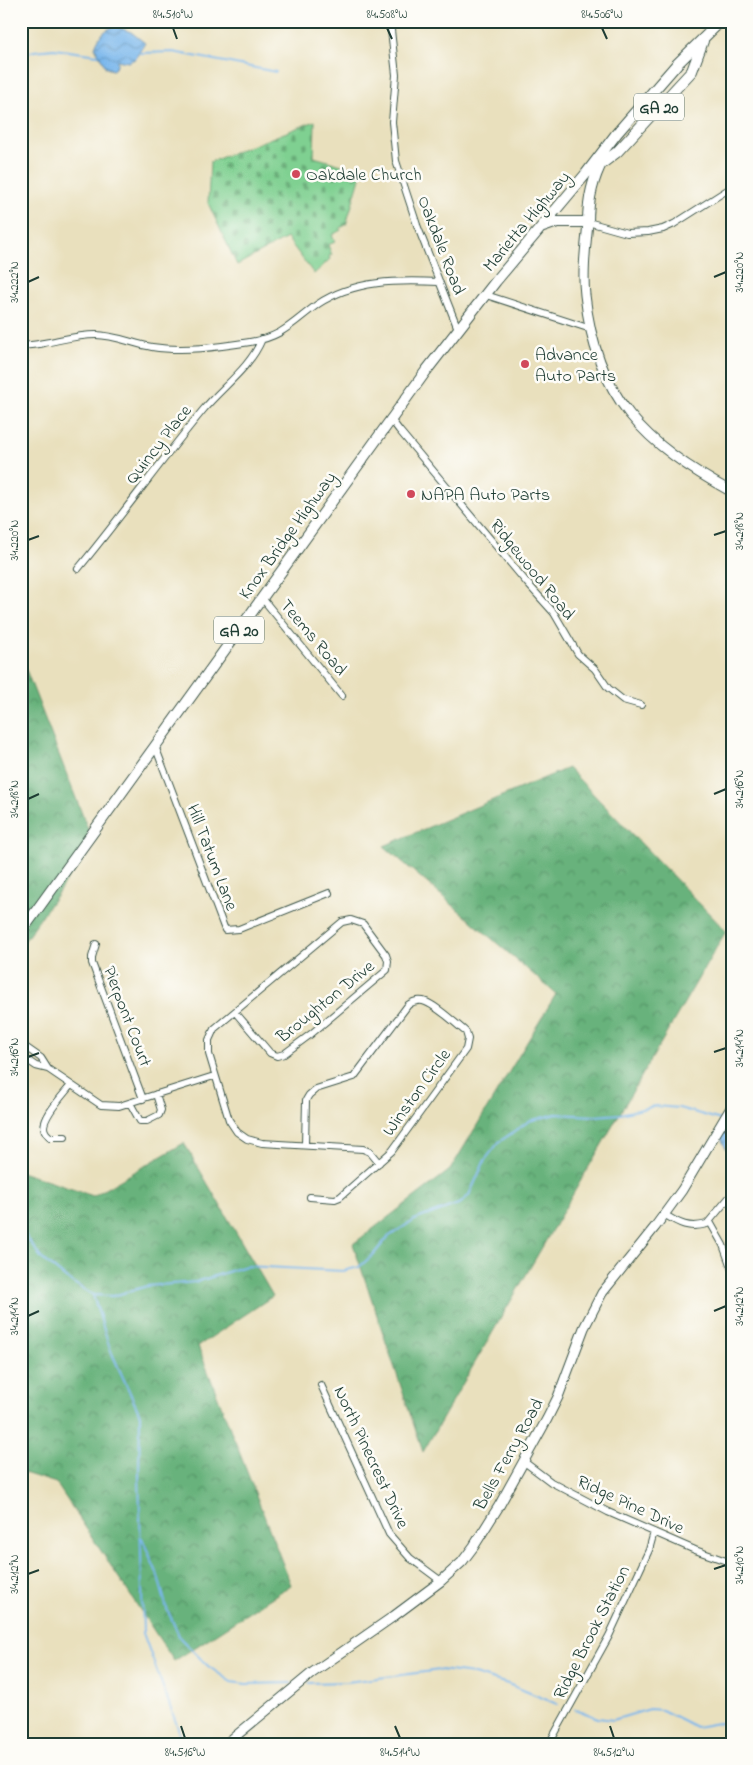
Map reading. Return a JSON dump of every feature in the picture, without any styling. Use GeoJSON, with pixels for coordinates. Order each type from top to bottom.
{"type":"FeatureCollection","features":[{"type":"Feature","properties":{"kind":"main road","name":"Marietta Highway"},"geometry":{"type":"LineString","coordinates":[[458,329],[542,228],[617,133],[678,64],[721,21]]}},
{"type":"Feature","properties":{"kind":"main road","name":"Marietta Highway"},"geometry":{"type":"LineString","coordinates":[[600,165],[617,152],[692,71],[704,38]]}},
{"type":"Feature","properties":{"kind":"main road","name":"Marietta Highway"},"geometry":{"type":"LineString","coordinates":[[617,133],[600,165],[591,188],[584,277],[593,342],[604,374],[634,421],[645,433],[664,450],[707,479],[732,492]]}},
{"type":"Feature","properties":{"kind":"main road"},"geometry":{"type":"LineString","coordinates":[[542,228],[557,222],[588,222]]}},
{"type":"Feature","properties":{"kind":"main road","name":"Knox Bridge Highway"},"geometry":{"type":"LineString","coordinates":[[21,932],[390,418],[458,329]]}},
{"type":"Feature","properties":{"kind":"main road","name":"Bells Ferry Road"},"geometry":{"type":"LineString","coordinates":[[226,1744],[312,1673],[394,1616],[441,1581],[462,1562],[499,1506],[558,1397],[584,1328],[602,1293],[664,1214],[697,1166],[732,1106]]}},
{"type":"Feature","properties":{"kind":"street","name":"Oakdale Road"},"geometry":{"type":"LineString","coordinates":[[390,21],[396,75],[392,122],[396,161],[410,204],[458,329]]}},
{"type":"Feature","properties":{"kind":"street"},"geometry":{"type":"LineString","coordinates":[[588,222],[627,233],[663,229],[732,188]]}},
{"type":"Feature","properties":{"kind":"street"},"geometry":{"type":"LineString","coordinates":[[21,346],[98,335],[120,338],[152,347],[174,349],[251,342],[271,338],[284,331],[319,304],[363,285],[399,280],[439,282]]}},
{"type":"Feature","properties":{"kind":"street"},"geometry":{"type":"LineString","coordinates":[[486,295],[591,329]]}},
{"type":"Feature","properties":{"kind":"street","name":"Quincy Place"},"geometry":{"type":"LineString","coordinates":[[78,570],[205,408],[245,366],[259,347],[262,339]]}},
{"type":"Feature","properties":{"kind":"street","name":"Ridgewood Road"},"geometry":{"type":"LineString","coordinates":[[390,418],[554,613],[578,654],[595,669],[608,688],[623,700],[641,705]]}},
{"type":"Feature","properties":{"kind":"street","name":"Teems Road"},"geometry":{"type":"LineString","coordinates":[[262,598],[342,696]]}},
{"type":"Feature","properties":{"kind":"street","name":"Hill Tatum Lane"},"geometry":{"type":"LineString","coordinates":[[155,746],[225,930],[239,929],[328,893]]}},
{"type":"Feature","properties":{"kind":"street","name":"Broughton Drive"},"geometry":{"type":"LineString","coordinates":[[351,920],[363,924],[388,960],[388,970],[284,1054],[277,1056],[270,1053],[235,1012],[342,922],[351,920]]}},
{"type":"Feature","properties":{"kind":"street","name":"Pierpont Court"},"geometry":{"type":"LineString","coordinates":[[96,944],[92,963],[143,1098]]}},
{"type":"Feature","properties":{"kind":"street","name":"Winston Circle"},"geometry":{"type":"LineString","coordinates":[[305,1145],[306,1100],[309,1095],[316,1089],[354,1077],[408,1005],[421,1000],[428,1003],[466,1032],[468,1039],[466,1049],[392,1151],[340,1197],[334,1199],[310,1197]]}},
{"type":"Feature","properties":{"kind":"street"},"geometry":{"type":"LineString","coordinates":[[235,1012],[214,1029],[209,1040],[208,1054],[230,1120],[237,1132],[248,1139],[262,1143],[363,1149],[370,1152],[379,1163]]}},
{"type":"Feature","properties":{"kind":"street"},"geometry":{"type":"LineString","coordinates":[[21,1044],[41,1058],[48,1069]]}},
{"type":"Feature","properties":{"kind":"street"},"geometry":{"type":"LineString","coordinates":[[21,1056],[36,1066],[48,1069],[101,1106],[119,1106],[214,1076]]}},
{"type":"Feature","properties":{"kind":"street"},"geometry":{"type":"LineString","coordinates":[[65,1137],[50,1137],[45,1131],[44,1124],[47,1116],[71,1085]]}},
{"type":"Feature","properties":{"kind":"street"},"geometry":{"type":"LineString","coordinates":[[130,1103],[140,1121],[147,1121],[159,1115],[161,1110],[156,1094]]}},
{"type":"Feature","properties":{"kind":"street"},"geometry":{"type":"LineString","coordinates":[[664,1214],[678,1223],[689,1227],[708,1224],[732,1194]]}},
{"type":"Feature","properties":{"kind":"street"},"geometry":{"type":"LineString","coordinates":[[710,1222],[723,1245],[732,1270]]}},
{"type":"Feature","properties":{"kind":"street","name":"North Pinecrest Drive"},"geometry":{"type":"LineString","coordinates":[[321,1385],[389,1534],[410,1558],[441,1581]]}},
{"type":"Feature","properties":{"kind":"street","name":"Ridge Pine Drive"},"geometry":{"type":"LineString","coordinates":[[523,1461],[551,1482],[608,1512],[701,1553],[732,1563]]}},
{"type":"Feature","properties":{"kind":"street","name":"Ridge Brook Station"},"geometry":{"type":"LineString","coordinates":[[549,1744],[609,1636],[649,1550],[654,1532]]}},
{"type":"Feature","properties":{"kind":"green space"},"geometry":{"type":"Polygon","coordinates":[[[315,121],[314,157],[362,171],[346,225],[332,235],[335,242],[328,245],[332,255],[329,256],[330,259],[314,274],[287,238],[237,265],[208,203],[210,162],[315,121]]]}},
{"type":"Feature","properties":{"kind":"green space"},"geometry":{"type":"Polygon","coordinates":[[[21,657],[93,842],[21,946],[21,657]]]}},
{"type":"Feature","properties":{"kind":"green space"},"geometry":{"type":"Polygon","coordinates":[[[568,768],[726,931],[423,1452],[353,1244],[450,1170],[556,994],[384,846],[568,768]]]}},
{"type":"Feature","properties":{"kind":"green space"},"geometry":{"type":"Polygon","coordinates":[[[184,1143],[273,1296],[198,1346],[291,1585],[174,1661],[56,1483],[21,1472],[21,1172],[93,1196],[184,1143]]]}},
{"type":"Feature","properties":{"kind":"water"},"geometry":{"type":"Polygon","coordinates":[[[115,26],[131,32],[145,43],[135,59],[128,62],[117,60],[117,66],[113,70],[106,68],[95,47],[102,34],[115,26]]]}},
{"type":"Feature","properties":{"kind":"water"},"geometry":{"type":"Polygon","coordinates":[[[732,1114],[732,1153],[726,1149],[719,1134],[732,1114]]]}},
{"type":"Feature","properties":{"kind":"waterway"},"geometry":{"type":"LineString","coordinates":[[21,55],[34,51],[54,49],[98,55]]}},
{"type":"Feature","properties":{"kind":"waterway"},"geometry":{"type":"LineString","coordinates":[[140,53],[173,52],[276,72]]}},
{"type":"Feature","properties":{"kind":"waterway"},"geometry":{"type":"LineString","coordinates":[[21,1214],[25,1235],[41,1258],[67,1279],[93,1295],[113,1296],[147,1286],[196,1282],[246,1266],[343,1271],[359,1267],[373,1255],[388,1237],[414,1220],[461,1203],[469,1195],[485,1160],[499,1142],[529,1121],[556,1114],[595,1116],[620,1114],[655,1106],[679,1108],[721,1120]]}},
{"type":"Feature","properties":{"kind":"waterway"},"geometry":{"type":"LineString","coordinates":[[21,1238],[25,1235]]}},
{"type":"Feature","properties":{"kind":"waterway"},"geometry":{"type":"LineString","coordinates":[[93,1295],[110,1349],[140,1415],[139,1475],[143,1633],[178,1728],[180,1744]]}},
{"type":"Feature","properties":{"kind":"waterway"},"geometry":{"type":"LineString","coordinates":[[142,1538],[157,1573],[167,1609],[180,1638],[208,1666],[231,1682],[246,1684],[291,1683]]}},
{"type":"Feature","properties":{"kind":"waterway"},"geometry":{"type":"LineString","coordinates":[[309,1683],[347,1682],[440,1670],[474,1674],[508,1684],[557,1704]]}},
{"type":"Feature","properties":{"kind":"waterway"},"geometry":{"type":"LineString","coordinates":[[575,1709],[598,1718],[613,1720],[650,1709],[662,1710],[696,1727],[718,1723],[732,1724]]}},
{"type":"Feature","properties":{"kind":"place","name":"Oakdale Church"},"geometry":{"type":"Point","coordinates":[296,174]}},
{"type":"Feature","properties":{"kind":"place","name":"Advance Auto Parts"},"geometry":{"type":"Point","coordinates":[525,364]}},
{"type":"Feature","properties":{"kind":"place","name":"NAPA Auto Parts"},"geometry":{"type":"Point","coordinates":[411,494]}}]}
